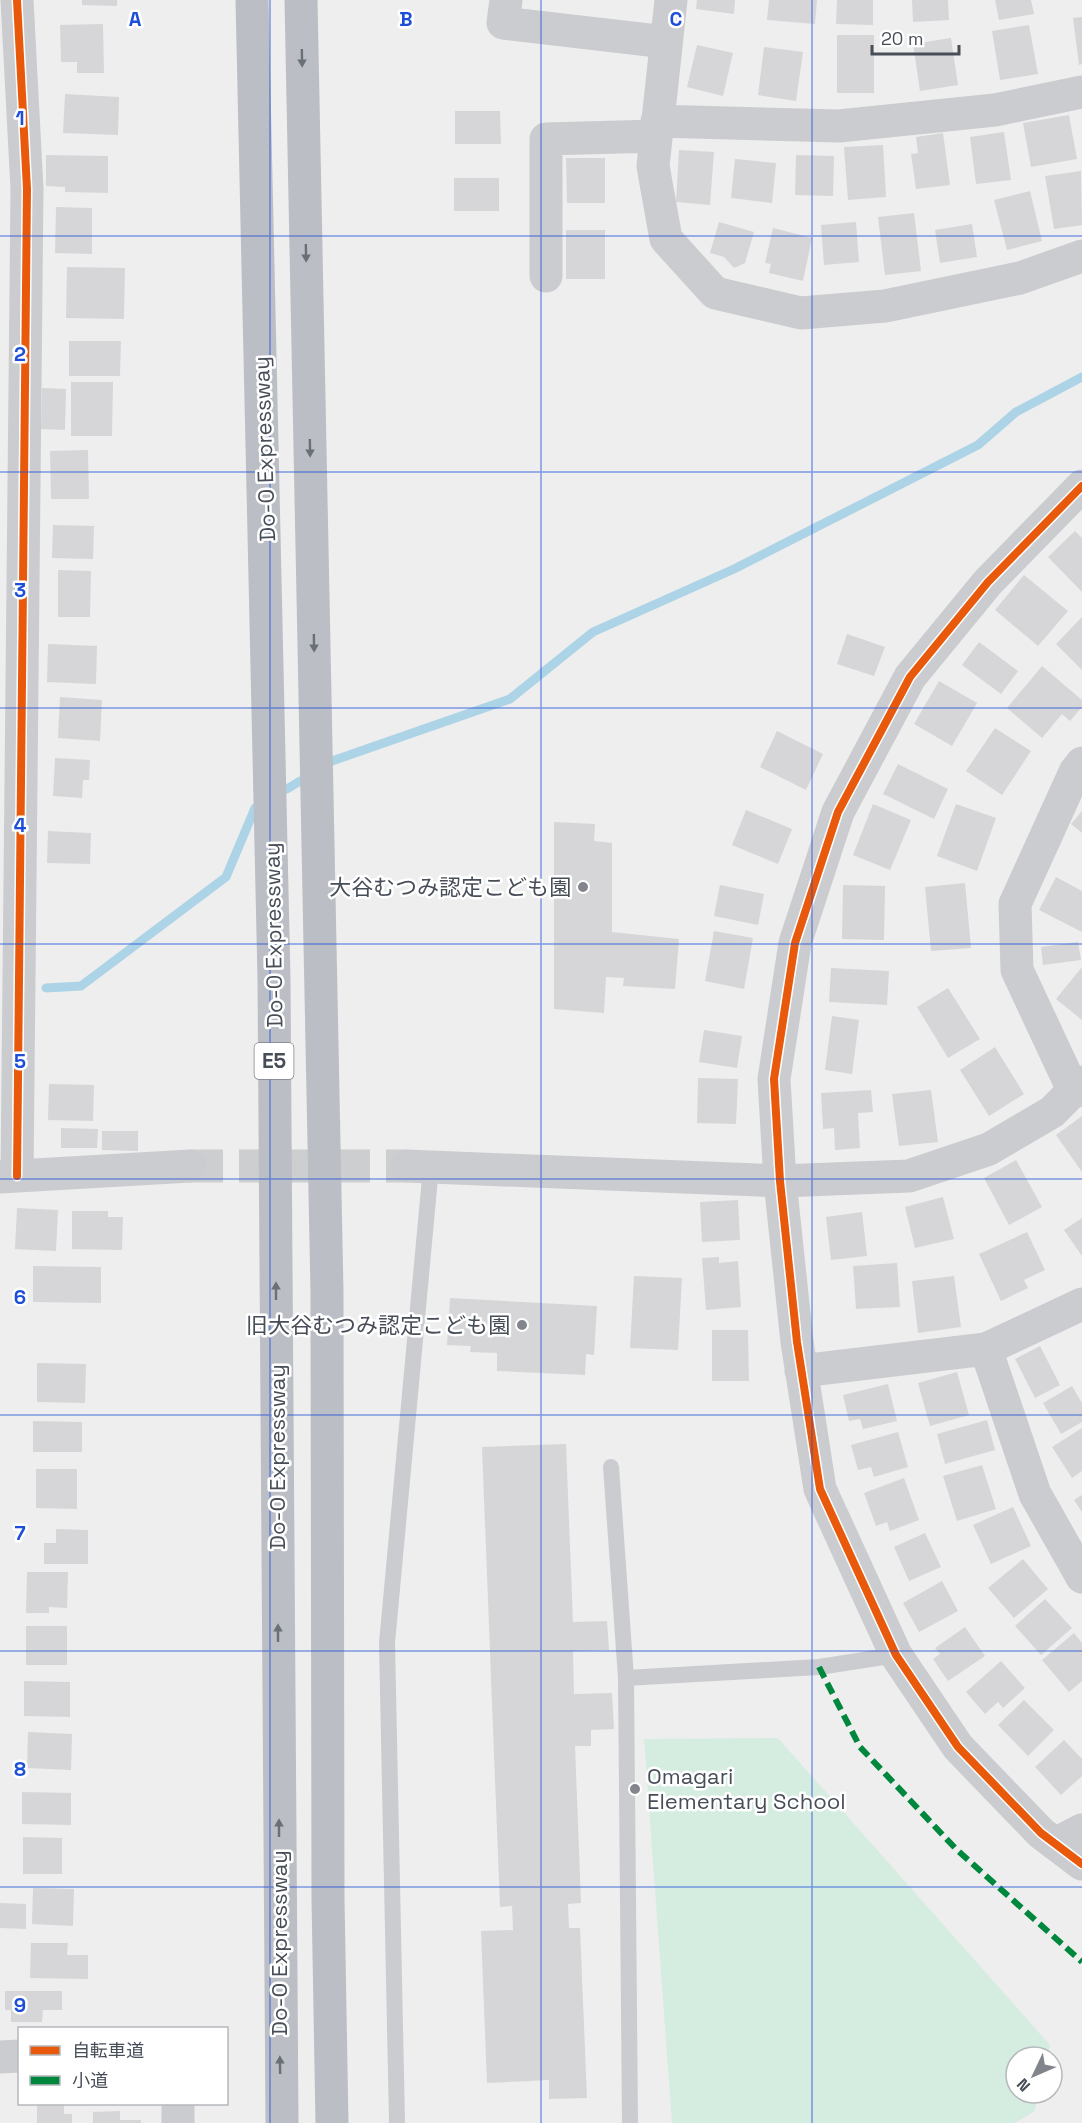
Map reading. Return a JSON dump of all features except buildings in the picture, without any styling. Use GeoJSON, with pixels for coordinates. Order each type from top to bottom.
{"type":"FeatureCollection","features":[{"type":"Feature","properties":{"kind":"highway","name":"Do-O Expressway"},"geometry":{"type":"LineString","coordinates":[[252,0],[274,967],[282,2123]]}},
{"type":"Feature","properties":{"kind":"highway","name":"Do-O Expressway"},"geometry":{"type":"LineString","coordinates":[[301,0],[327,1292],[328,1899],[332,2123]]}},
{"type":"Feature","properties":{"kind":"street"},"geometry":{"type":"LineString","coordinates":[[17,0],[13,188],[9,1176],[190,1166]]}},
{"type":"Feature","properties":{"kind":"street"},"geometry":{"type":"LineString","coordinates":[[506,0],[503,23],[666,42]]}},
{"type":"Feature","properties":{"kind":"street"},"geometry":{"type":"LineString","coordinates":[[671,0],[653,166],[666,239],[715,293],[801,313],[885,306],[1020,278],[1082,256]]}},
{"type":"Feature","properties":{"kind":"street"},"geometry":{"type":"LineString","coordinates":[[546,276],[546,139],[657,128],[839,126],[995,110],[1082,92]]}},
{"type":"Feature","properties":{"kind":"street"},"geometry":{"type":"LineString","coordinates":[[1082,486],[988,582],[910,677],[838,812],[795,943],[774,1079],[780,1181],[801,1371],[820,1489],[896,1656],[958,1747],[1041,1833],[1068,1837],[1082,1864]]}},
{"type":"Feature","properties":{"kind":"street"},"geometry":{"type":"LineString","coordinates":[[419,1166],[780,1181],[909,1176],[989,1149],[1052,1112],[1078,1087],[1017,969],[1015,904],[1075,772],[1082,763]]}},
{"type":"Feature","properties":{"kind":"street"},"geometry":{"type":"LineString","coordinates":[[801,1371],[986,1349],[1082,1304]]}},
{"type":"Feature","properties":{"kind":"street"},"geometry":{"type":"LineString","coordinates":[[986,1349],[1035,1494],[1082,1576]]}},
{"type":"Feature","properties":{"kind":"street"},"geometry":{"type":"LineString","coordinates":[[0,2057],[18,2056]]}},
{"type":"Feature","properties":{"kind":"street"},"geometry":{"type":"LineString","coordinates":[[178,2105],[178,2123]]}},
{"type":"Feature","properties":{"kind":"lane"},"geometry":{"type":"LineString","coordinates":[[397,2123],[387,1643],[419,1166]]}},
{"type":"Feature","properties":{"kind":"lane"},"geometry":{"type":"LineString","coordinates":[[611,1467],[626,1678],[630,2123]]}},
{"type":"Feature","properties":{"kind":"lane"},"geometry":{"type":"LineString","coordinates":[[626,1678],[819,1667],[896,1656]]}},
{"type":"Feature","properties":{"kind":"green space"},"geometry":{"type":"Polygon","coordinates":[[[778,1738],[1050,2045],[1004,2045],[1004,2105],[1036,2105],[1034,2112],[1014,2123],[672,2123],[644,1739],[778,1738]]]}},
{"type":"Feature","properties":{"kind":"waterway"},"geometry":{"type":"LineString","coordinates":[[332,761],[510,699],[593,632],[734,569],[978,445],[1016,412],[1082,377]]}},
{"type":"Feature","properties":{"kind":"waterway"},"geometry":{"type":"LineString","coordinates":[[287,789],[300,781]]}},
{"type":"Feature","properties":{"kind":"waterway"},"geometry":{"type":"LineString","coordinates":[[46,988],[81,986],[226,877],[255,808]]}},
{"type":"Feature","properties":{"kind":"tunnel"},"geometry":{"type":"LineString","coordinates":[[190,1166],[407,1166]]}},
{"type":"Feature","properties":{"kind":"marked path"},"geometry":{"type":"LineString","coordinates":[[819,1667],[860,1747],[956,1849],[1082,1962]]}},
{"type":"Feature","properties":{"kind":"cycle path"},"geometry":{"type":"LineString","coordinates":[[17,0],[27,189],[17,1176]]}},
{"type":"Feature","properties":{"kind":"cycle path"},"geometry":{"type":"LineString","coordinates":[[1082,486],[988,582],[910,677],[838,812],[795,943],[774,1079],[780,1181],[797,1342],[820,1489],[896,1655],[958,1747],[1041,1833],[1082,1864]]}},
{"type":"Feature","properties":{"kind":"place","name":"大谷むつみ認定こども園"},"geometry":{"type":"Point","coordinates":[583,887]}},
{"type":"Feature","properties":{"kind":"place","name":"旧大谷むつみ認定こども園"},"geometry":{"type":"Point","coordinates":[522,1325]}},
{"type":"Feature","properties":{"kind":"place","name":"Omagari Elementary School"},"geometry":{"type":"Point","coordinates":[635,1789]}}]}
